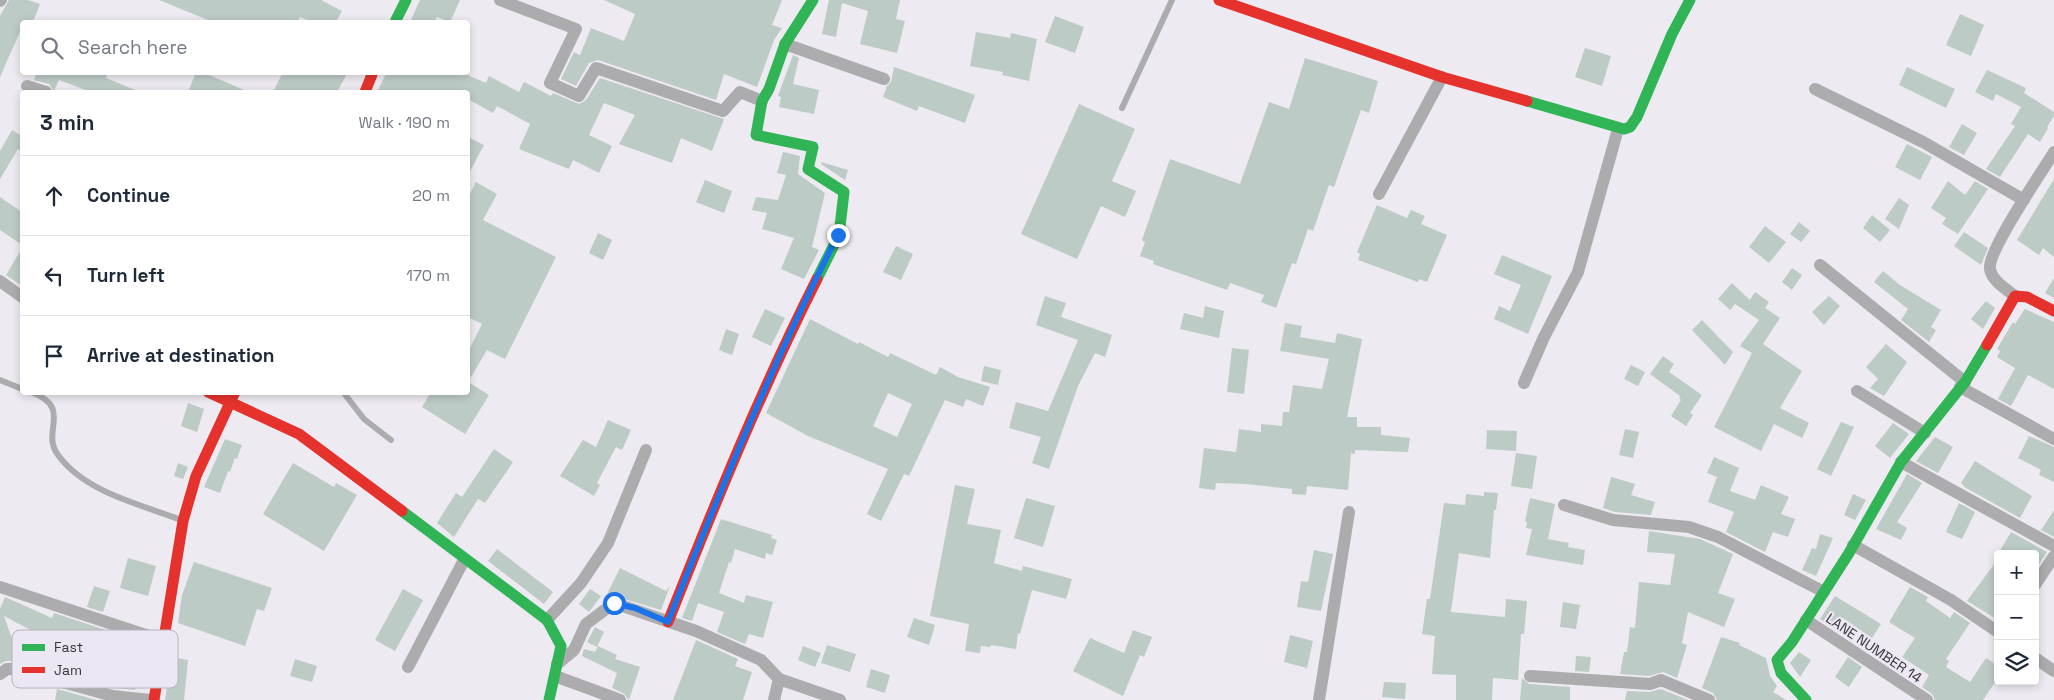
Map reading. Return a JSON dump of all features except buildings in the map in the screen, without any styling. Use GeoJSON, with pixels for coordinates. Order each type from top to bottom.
{"type":"FeatureCollection","features":[{"type":"Feature","properties":{"kind":"street"},"geometry":{"type":"LineString","coordinates":[[396,20],[406,0]]}},
{"type":"Feature","properties":{"kind":"street"},"geometry":{"type":"LineString","coordinates":[[500,0],[576,29],[550,83],[579,96],[596,68],[723,111],[740,92],[762,101]]}},
{"type":"Feature","properties":{"kind":"street"},"geometry":{"type":"LineString","coordinates":[[668,622],[722,486],[779,356],[838,235],[844,192],[808,169],[813,147],[756,135],[762,101],[769,89],[786,44],[813,0]]}},
{"type":"Feature","properties":{"kind":"street"},"geometry":{"type":"LineString","coordinates":[[1219,0],[1442,77],[1618,129],[1630,127],[1637,117],[1672,34],[1690,0]]}},
{"type":"Feature","properties":{"kind":"street"},"geometry":{"type":"LineString","coordinates":[[786,44],[884,78]]}},
{"type":"Feature","properties":{"kind":"street"},"geometry":{"type":"LineString","coordinates":[[365,90],[372,75]]}},
{"type":"Feature","properties":{"kind":"street"},"geometry":{"type":"LineString","coordinates":[[1379,194],[1442,77]]}},
{"type":"Feature","properties":{"kind":"street"},"geometry":{"type":"LineString","coordinates":[[27,86],[40,90]]}},
{"type":"Feature","properties":{"kind":"street"},"geometry":{"type":"LineString","coordinates":[[1815,88],[1923,142],[2024,200]]}},
{"type":"Feature","properties":{"kind":"street"},"geometry":{"type":"LineString","coordinates":[[1524,383],[1544,337],[1578,272],[1618,129]]}},
{"type":"Feature","properties":{"kind":"street"},"geometry":{"type":"LineString","coordinates":[[2054,152],[1989,262],[1990,271],[1996,281],[2015,296],[2027,297],[2054,311]]}},
{"type":"Feature","properties":{"kind":"street"},"geometry":{"type":"LineString","coordinates":[[1820,265],[1962,384],[2054,439]]}},
{"type":"Feature","properties":{"kind":"street"},"geometry":{"type":"LineString","coordinates":[[0,281],[20,296]]}},
{"type":"Feature","properties":{"kind":"street"},"geometry":{"type":"LineString","coordinates":[[1806,700],[1781,673],[1777,660],[1824,592],[1901,462],[1962,384],[2015,296]]}},
{"type":"Feature","properties":{"kind":"street"},"geometry":{"type":"LineString","coordinates":[[1857,391],[1925,433]]}},
{"type":"Feature","properties":{"kind":"street"},"geometry":{"type":"LineString","coordinates":[[166,630],[183,521],[196,476],[233,397],[299,434],[464,560],[547,620],[561,646],[549,700]]}},
{"type":"Feature","properties":{"kind":"street"},"geometry":{"type":"LineString","coordinates":[[547,620],[580,583],[608,543],[646,450]]}},
{"type":"Feature","properties":{"kind":"street"},"geometry":{"type":"LineString","coordinates":[[1901,462],[2054,546]]}},
{"type":"Feature","properties":{"kind":"street"},"geometry":{"type":"LineString","coordinates":[[1564,505],[1613,520],[1689,527],[1718,537],[1824,592]]}},
{"type":"Feature","properties":{"kind":"street"},"geometry":{"type":"LineString","coordinates":[[1320,700],[1349,512]]}},
{"type":"Feature","properties":{"kind":"street"},"geometry":{"type":"LineString","coordinates":[[1853,545],[1951,600],[1994,629]]}},
{"type":"Feature","properties":{"kind":"street"},"geometry":{"type":"LineString","coordinates":[[2039,582],[2049,573],[2054,556]]}},
{"type":"Feature","properties":{"kind":"street"},"geometry":{"type":"LineString","coordinates":[[408,667],[464,560]]}},
{"type":"Feature","properties":{"kind":"street"},"geometry":{"type":"LineString","coordinates":[[0,587],[131,630]]}},
{"type":"Feature","properties":{"kind":"street"},"geometry":{"type":"LineString","coordinates":[[556,670],[574,650],[586,624],[614,603],[635,608],[696,631],[761,660],[779,679],[840,700]]}},
{"type":"Feature","properties":{"kind":"street","name":"LANE NUMBER 14"},"geometry":{"type":"LineString","coordinates":[[1806,620],[1927,700]]}},
{"type":"Feature","properties":{"kind":"street"},"geometry":{"type":"LineString","coordinates":[[2039,661],[2054,671]]}},
{"type":"Feature","properties":{"kind":"street"},"geometry":{"type":"LineString","coordinates":[[0,674],[7,669],[12,669]]}},
{"type":"Feature","properties":{"kind":"street"},"geometry":{"type":"LineString","coordinates":[[556,670],[620,700]]}},
{"type":"Feature","properties":{"kind":"street"},"geometry":{"type":"LineString","coordinates":[[1530,676],[1650,684],[1661,680],[1709,700]]}},
{"type":"Feature","properties":{"kind":"street"},"geometry":{"type":"LineString","coordinates":[[774,700],[779,679]]}},
{"type":"Feature","properties":{"kind":"street"},"geometry":{"type":"LineString","coordinates":[[84,688],[113,696],[150,700]]}},
{"type":"Feature","properties":{"kind":"lane"},"geometry":{"type":"LineString","coordinates":[[1122,108],[1172,0]]}},
{"type":"Feature","properties":{"kind":"lane"},"geometry":{"type":"LineString","coordinates":[[0,380],[20,388]]}},
{"type":"Feature","properties":{"kind":"lane"},"geometry":{"type":"LineString","coordinates":[[39,395],[45,397],[53,406],[55,420],[53,438],[56,453],[83,479],[97,488],[183,521]]}},
{"type":"Feature","properties":{"kind":"lane"},"geometry":{"type":"LineString","coordinates":[[345,395],[364,419],[391,440]]}},
{"type":"Feature","properties":{"kind":"traffic: fast"},"geometry":{"type":"LineString","coordinates":[[396,20],[406,0]]}},
{"type":"Feature","properties":{"kind":"traffic: fast"},"geometry":{"type":"LineString","coordinates":[[813,0],[785,44],[769,89],[762,101],[756,135],[813,147],[808,169],[844,192],[839,235],[817,279]]}},
{"type":"Feature","properties":{"kind":"traffic: fast"},"geometry":{"type":"LineString","coordinates":[[1527,101],[1624,129],[1630,127],[1637,117],[1672,34],[1690,0]]}},
{"type":"Feature","properties":{"kind":"traffic: fast"},"geometry":{"type":"LineString","coordinates":[[1806,700],[1781,673],[1777,660],[1792,642],[1849,553],[1901,462],[1965,382],[1987,345]]}},
{"type":"Feature","properties":{"kind":"traffic: fast"},"geometry":{"type":"LineString","coordinates":[[402,511],[547,620],[561,646],[549,700]]}},
{"type":"Feature","properties":{"kind":"traffic: jam"},"geometry":{"type":"LineString","coordinates":[[1219,0],[1442,77],[1527,101]]}},
{"type":"Feature","properties":{"kind":"traffic: jam"},"geometry":{"type":"LineString","coordinates":[[366,90],[372,75]]}},
{"type":"Feature","properties":{"kind":"traffic: jam"},"geometry":{"type":"LineString","coordinates":[[668,622],[757,406],[817,279]]}},
{"type":"Feature","properties":{"kind":"traffic: jam"},"geometry":{"type":"LineString","coordinates":[[1987,345],[2015,296],[2027,297],[2054,311]]}},
{"type":"Feature","properties":{"kind":"traffic: jam"},"geometry":{"type":"LineString","coordinates":[[214,395],[299,434],[402,511]]}},
{"type":"Feature","properties":{"kind":"traffic: jam"},"geometry":{"type":"LineString","coordinates":[[165,630],[183,521],[196,476],[234,395]]}},
{"type":"Feature","properties":{"kind":"traffic: jam"},"geometry":{"type":"LineString","coordinates":[[154,700],[156,688]]}},
{"type":"Feature","properties":{"kind":"route"},"geometry":{"type":"LineString","coordinates":[[614,603],[635,608],[668,622],[722,486],[783,347],[838,235]]}}]}
